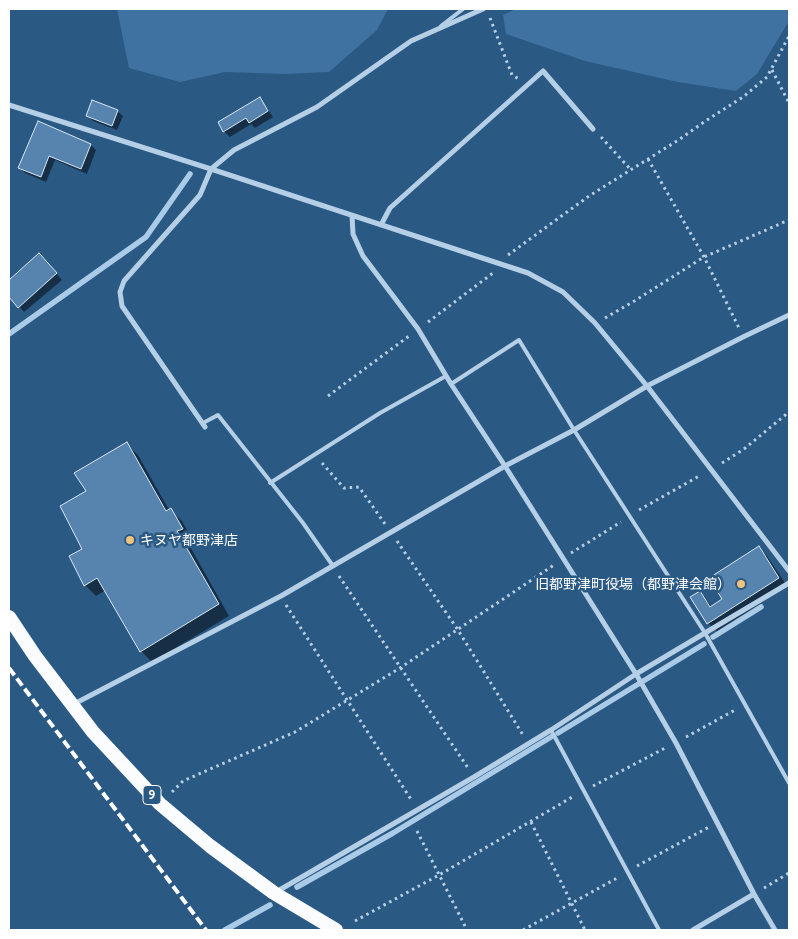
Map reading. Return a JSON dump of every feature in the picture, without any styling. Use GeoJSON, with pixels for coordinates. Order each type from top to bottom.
{"type":"FeatureCollection","features":[{"type":"Feature","properties":{"kind":"highway","name":"9"},"geometry":{"type":"LineString","coordinates":[[9,617],[71,705],[125,768],[160,804],[210,846],[274,893],[336,930]]}},
{"type":"Feature","properties":{"kind":"street"},"geometry":{"type":"LineString","coordinates":[[204,425],[122,306],[120,292],[124,281],[200,195],[211,169],[234,150],[317,107],[411,41],[483,9]]}},
{"type":"Feature","properties":{"kind":"street"},"geometry":{"type":"LineString","coordinates":[[381,225],[390,208],[543,71],[593,129]]}},
{"type":"Feature","properties":{"kind":"street"},"geometry":{"type":"LineString","coordinates":[[9,105],[502,264],[528,273],[563,292],[595,323],[647,386],[789,571]]}},
{"type":"Feature","properties":{"kind":"street"},"geometry":{"type":"LineString","coordinates":[[352,215],[353,234],[363,256],[418,329],[451,384],[640,680],[676,743],[754,894],[775,930]]}},
{"type":"Feature","properties":{"kind":"street"},"geometry":{"type":"LineString","coordinates":[[71,705],[281,596],[505,466],[574,430],[647,386],[789,315]]}},
{"type":"Feature","properties":{"kind":"street"},"geometry":{"type":"LineString","coordinates":[[274,893],[474,777],[551,730],[636,674],[789,583]]}},
{"type":"Feature","properties":{"kind":"street"},"geometry":{"type":"LineString","coordinates":[[693,930],[754,894]]}},
{"type":"Feature","properties":{"kind":"lane"},"geometry":{"type":"LineString","coordinates":[[435,31],[463,9]]}},
{"type":"Feature","properties":{"kind":"lane"},"geometry":{"type":"LineString","coordinates":[[451,384],[519,340],[574,430],[705,633],[789,783]]}},
{"type":"Feature","properties":{"kind":"lane"},"geometry":{"type":"LineString","coordinates":[[270,483],[380,413],[446,376]]}},
{"type":"Feature","properties":{"kind":"lane"},"geometry":{"type":"LineString","coordinates":[[204,425],[218,415],[303,523],[333,566]]}},
{"type":"Feature","properties":{"kind":"lane"},"geometry":{"type":"LineString","coordinates":[[551,730],[659,930]]}},
{"type":"Feature","properties":{"kind":"path"},"geometry":{"type":"LineString","coordinates":[[490,17],[512,75],[528,84]]}},
{"type":"Feature","properties":{"kind":"path"},"geometry":{"type":"LineString","coordinates":[[328,396],[494,272],[508,256],[528,240],[589,196],[743,97],[767,77],[789,36]]}},
{"type":"Feature","properties":{"kind":"path"},"geometry":{"type":"LineString","coordinates":[[771,70],[789,103]]}},
{"type":"Feature","properties":{"kind":"path"},"geometry":{"type":"LineString","coordinates":[[593,129],[631,170]]}},
{"type":"Feature","properties":{"kind":"path"},"geometry":{"type":"LineString","coordinates":[[648,159],[704,257],[744,336]]}},
{"type":"Feature","properties":{"kind":"path"},"geometry":{"type":"LineString","coordinates":[[595,323],[636,300],[704,257],[789,220]]}},
{"type":"Feature","properties":{"kind":"path"},"geometry":{"type":"LineString","coordinates":[[171,793],[183,781],[295,732],[400,668],[563,558],[744,449],[789,412]]}},
{"type":"Feature","properties":{"kind":"path"},"geometry":{"type":"LineString","coordinates":[[315,454],[344,488],[359,487],[458,630],[523,736]]}},
{"type":"Feature","properties":{"kind":"path"},"geometry":{"type":"LineString","coordinates":[[333,566],[474,777]]}},
{"type":"Feature","properties":{"kind":"path"},"geometry":{"type":"LineString","coordinates":[[281,596],[418,810]]}},
{"type":"Feature","properties":{"kind":"path"},"geometry":{"type":"LineString","coordinates":[[355,921],[439,875],[585,790],[745,705]]}},
{"type":"Feature","properties":{"kind":"path"},"geometry":{"type":"LineString","coordinates":[[531,822],[585,930]]}},
{"type":"Feature","properties":{"kind":"path"},"geometry":{"type":"LineString","coordinates":[[417,831],[467,930]]}},
{"type":"Feature","properties":{"kind":"path"},"geometry":{"type":"LineString","coordinates":[[754,894],[789,873]]}},
{"type":"Feature","properties":{"kind":"shaded area"},"geometry":{"type":"Polygon","coordinates":[[[117,9],[388,9],[377,30],[329,72],[285,74],[225,72],[180,82],[129,68],[117,9]]]}},
{"type":"Feature","properties":{"kind":"shaded area"},"geometry":{"type":"Polygon","coordinates":[[[516,9],[789,9],[789,21],[757,74],[736,91],[678,82],[585,61],[506,34],[503,15],[516,9]]]}},
{"type":"Feature","properties":{"kind":"building"},"geometry":{"type":"Polygon","coordinates":[[[260,97],[268,111],[249,123],[246,118],[223,132],[218,122],[260,97]]]}},
{"type":"Feature","properties":{"kind":"building"},"geometry":{"type":"Polygon","coordinates":[[[92,100],[118,110],[112,126],[86,116],[92,100]]]}},
{"type":"Feature","properties":{"kind":"building"},"geometry":{"type":"Polygon","coordinates":[[[38,121],[91,144],[81,169],[49,156],[41,177],[18,168],[38,121]]]}},
{"type":"Feature","properties":{"kind":"building"},"geometry":{"type":"Polygon","coordinates":[[[39,253],[57,273],[18,308],[9,297],[9,280],[39,253]]]}},
{"type":"Feature","properties":{"kind":"building","name":"キヌヤ都野津店"},"geometry":{"type":"Polygon","coordinates":[[[127,442],[166,511],[171,508],[183,529],[177,531],[219,604],[140,652],[97,578],[84,586],[69,556],[82,549],[60,506],[86,491],[74,473],[127,442]]]}},
{"type":"Feature","properties":{"kind":"building","name":"旧都野津町役場（都野津会館）"},"geometry":{"type":"Polygon","coordinates":[[[759,546],[779,578],[707,624],[690,597],[700,591],[710,607],[722,599],[709,578],[759,546]]]}},
{"type":"Feature","properties":{"kind":"waterway"},"geometry":{"type":"LineString","coordinates":[[9,334],[146,237],[190,174]]}},
{"type":"Feature","properties":{"kind":"waterway"},"geometry":{"type":"LineString","coordinates":[[713,637],[761,607]]}},
{"type":"Feature","properties":{"kind":"waterway"},"geometry":{"type":"LineString","coordinates":[[558,733],[704,644]]}},
{"type":"Feature","properties":{"kind":"waterway"},"geometry":{"type":"LineString","coordinates":[[297,887],[393,833],[551,737]]}},
{"type":"Feature","properties":{"kind":"waterway"},"geometry":{"type":"LineString","coordinates":[[225,930],[270,905]]}},
{"type":"Feature","properties":{"kind":"railway"},"geometry":{"type":"LineString","coordinates":[[9,668],[206,930]]}},
{"type":"Feature","properties":{"kind":"place","name":"キヌヤ都野津店"},"geometry":{"type":"Point","coordinates":[130,540]}},
{"type":"Feature","properties":{"kind":"place","name":"旧都野津町役場（都野津会館）"},"geometry":{"type":"Point","coordinates":[741,584]}}]}
